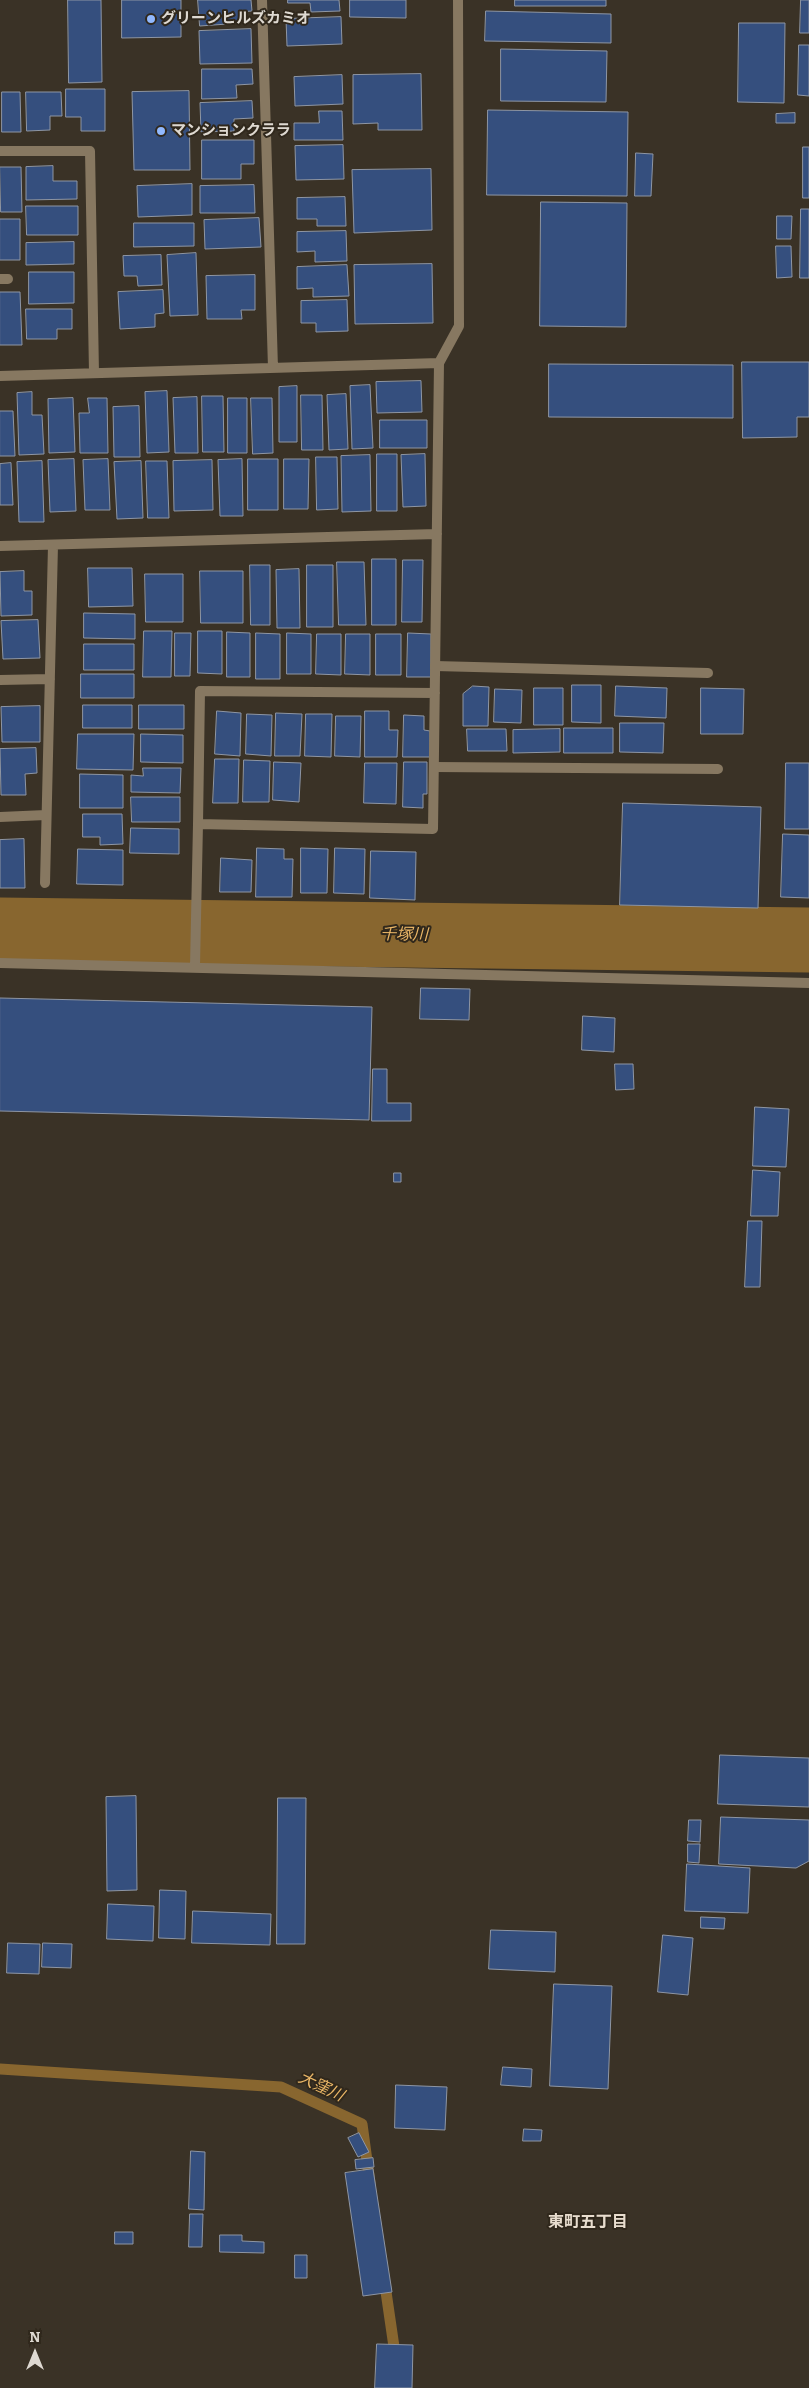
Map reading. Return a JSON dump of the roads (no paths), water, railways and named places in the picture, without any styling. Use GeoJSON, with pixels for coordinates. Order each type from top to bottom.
{"type":"FeatureCollection","features":[{"type":"Feature","properties":{"kind":"street"},"geometry":{"type":"LineString","coordinates":[[262,0],[272,368]]}},
{"type":"Feature","properties":{"kind":"street"},"geometry":{"type":"LineString","coordinates":[[198,824],[433,829],[439,363],[459,326],[458,0]]}},
{"type":"Feature","properties":{"kind":"street"},"geometry":{"type":"LineString","coordinates":[[0,151],[90,151],[94,373]]}},
{"type":"Feature","properties":{"kind":"street"},"geometry":{"type":"LineString","coordinates":[[0,376],[439,363]]}},
{"type":"Feature","properties":{"kind":"street"},"geometry":{"type":"LineString","coordinates":[[0,546],[437,534]]}},
{"type":"Feature","properties":{"kind":"street"},"geometry":{"type":"LineString","coordinates":[[45,883],[53,545]]}},
{"type":"Feature","properties":{"kind":"street"},"geometry":{"type":"LineString","coordinates":[[435,666],[708,673]]}},
{"type":"Feature","properties":{"kind":"street"},"geometry":{"type":"LineString","coordinates":[[0,680],[50,679]]}},
{"type":"Feature","properties":{"kind":"street"},"geometry":{"type":"LineString","coordinates":[[196,966],[200,691],[435,693]]}},
{"type":"Feature","properties":{"kind":"street"},"geometry":{"type":"LineString","coordinates":[[434,767],[718,770]]}},
{"type":"Feature","properties":{"kind":"street"},"geometry":{"type":"LineString","coordinates":[[0,817],[46,816]]}},
{"type":"Feature","properties":{"kind":"street"},"geometry":{"type":"LineString","coordinates":[[0,963],[196,966],[809,983]]}},
{"type":"Feature","properties":{"kind":"waterway","name":"千塚川"},"geometry":{"type":"LineString","coordinates":[[0,930],[809,940]]}},
{"type":"Feature","properties":{"kind":"waterway","name":"大窪川"},"geometry":{"type":"LineString","coordinates":[[0,2069],[281,2087],[362,2124],[370,2183]]}},
{"type":"Feature","properties":{"kind":"waterway","name":"大窪川"},"geometry":{"type":"LineString","coordinates":[[384,2278],[400,2388]]}},
{"type":"Feature","properties":{"kind":"place","name":"グリーンヒルズカミオ"},"geometry":{"type":"Point","coordinates":[151,19]}},
{"type":"Feature","properties":{"kind":"place","name":"マンションクララ"},"geometry":{"type":"Point","coordinates":[161,131]}},
{"type":"Feature","properties":{"kind":"district","name":"東町五丁目"},"geometry":{"type":"Point","coordinates":[588,2223]}}]}
